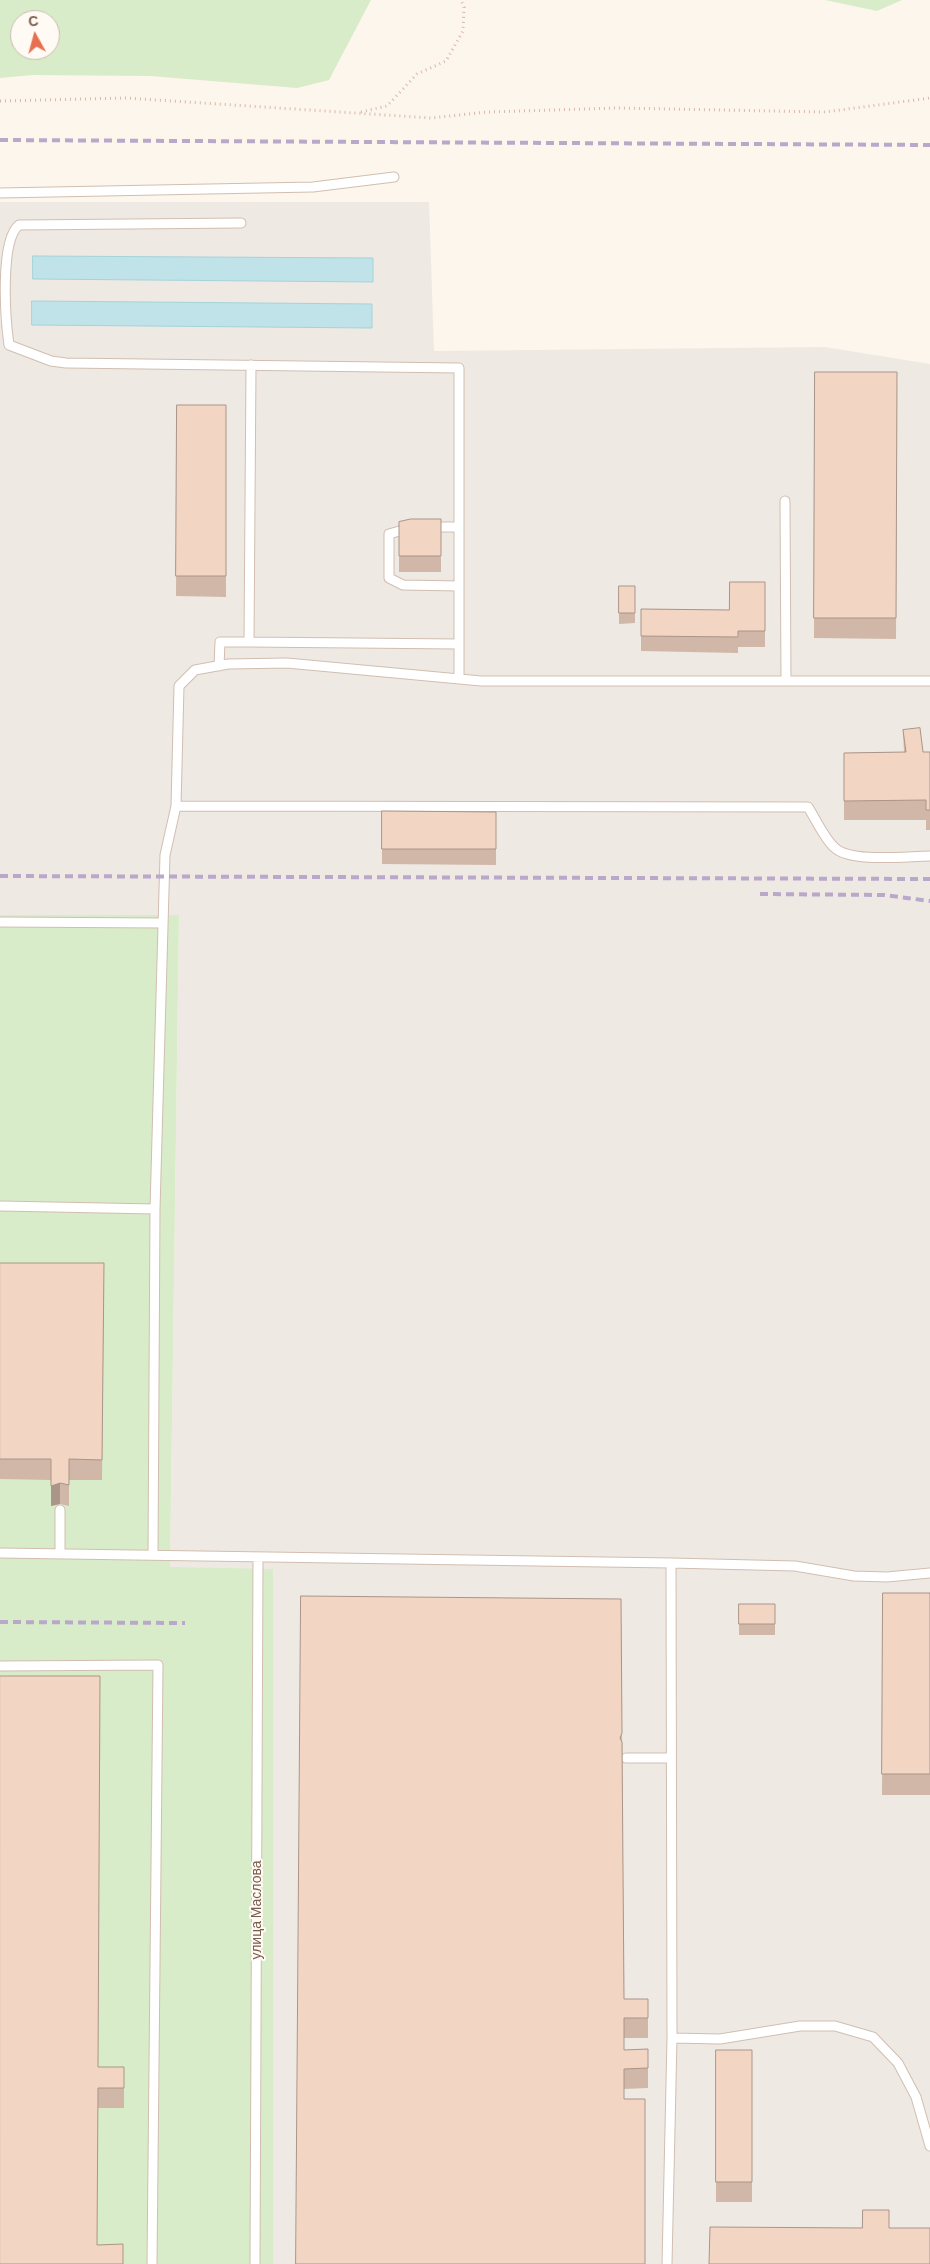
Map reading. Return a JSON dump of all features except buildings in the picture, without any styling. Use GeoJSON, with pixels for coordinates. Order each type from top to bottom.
{"type":"FeatureCollection","features":[{"type":"Feature","properties":{"kind":"lane"},"geometry":{"type":"LineString","coordinates":[[0,193],[312,187],[394,177]]}},
{"type":"Feature","properties":{"kind":"lane"},"geometry":{"type":"LineString","coordinates":[[241,223],[19,225],[12,228],[5,240],[0,260],[0,280],[9,345],[51,361],[66,363],[460,368],[459,678]]}},
{"type":"Feature","properties":{"kind":"lane"},"geometry":{"type":"LineString","coordinates":[[249,642],[251,365]]}},
{"type":"Feature","properties":{"kind":"lane"},"geometry":{"type":"LineString","coordinates":[[785,501],[786,681]]}},
{"type":"Feature","properties":{"kind":"lane"},"geometry":{"type":"LineString","coordinates":[[459,527],[421,527],[389,534],[389,578],[403,585],[459,586]]}},
{"type":"Feature","properties":{"kind":"lane"},"geometry":{"type":"LineString","coordinates":[[219,666],[220,642],[459,644]]}},
{"type":"Feature","properties":{"kind":"lane"},"geometry":{"type":"LineString","coordinates":[[153,1554],[155,1208],[165,855],[176,806],[179,686],[195,670],[219,666],[287,663],[481,680],[930,681]]}},
{"type":"Feature","properties":{"kind":"lane"},"geometry":{"type":"LineString","coordinates":[[176,806],[808,806],[835,848],[844,853],[861,856],[930,856]]}},
{"type":"Feature","properties":{"kind":"lane"},"geometry":{"type":"LineString","coordinates":[[0,922],[163,923]]}},
{"type":"Feature","properties":{"kind":"lane"},"geometry":{"type":"LineString","coordinates":[[0,1206],[155,1208]]}},
{"type":"Feature","properties":{"kind":"lane"},"geometry":{"type":"LineString","coordinates":[[60,1510],[60,1553]]}},
{"type":"Feature","properties":{"kind":"lane"},"geometry":{"type":"LineString","coordinates":[[0,1553],[153,1554],[795,1566],[854,1576],[887,1578],[930,1572]]}},
{"type":"Feature","properties":{"kind":"lane","name":"улица Маслова"},"geometry":{"type":"LineString","coordinates":[[255,2264],[258,1557]]}},
{"type":"Feature","properties":{"kind":"lane"},"geometry":{"type":"LineString","coordinates":[[667,2264],[672,2038],[671,1563]]}},
{"type":"Feature","properties":{"kind":"lane"},"geometry":{"type":"LineString","coordinates":[[0,1666],[158,1665],[152,2264]]}},
{"type":"Feature","properties":{"kind":"lane"},"geometry":{"type":"LineString","coordinates":[[626,1758],[671,1758]]}},
{"type":"Feature","properties":{"kind":"lane"},"geometry":{"type":"LineString","coordinates":[[672,2038],[720,2039],[800,2026],[835,2026],[873,2037],[898,2063],[907,2080],[916,2098],[930,2146]]}},
{"type":"Feature","properties":{"kind":"path"},"geometry":{"type":"LineString","coordinates":[[356,113],[387,106],[416,74],[446,61],[463,31],[464,8],[461,0]]}},
{"type":"Feature","properties":{"kind":"path"},"geometry":{"type":"LineString","coordinates":[[0,101],[126,98],[431,118],[487,112],[618,108],[825,112],[930,98]]}},
{"type":"Feature","properties":{"kind":"shaded area"},"geometry":{"type":"Polygon","coordinates":[[[0,202],[429,202],[434,351],[825,347],[930,364],[930,2264],[273,2264],[273,1570],[170,1568],[179,916],[0,915],[0,202]]]}},
{"type":"Feature","properties":{"kind":"green space"},"geometry":{"type":"Polygon","coordinates":[[[0,0],[371,0],[329,80],[297,88],[150,76],[33,75],[0,78],[0,0]]]}},
{"type":"Feature","properties":{"kind":"green space"},"geometry":{"type":"Polygon","coordinates":[[[825,0],[902,0],[877,11],[825,0]]]}},
{"type":"Feature","properties":{"kind":"green space"},"geometry":{"type":"Polygon","coordinates":[[[0,915],[179,915],[170,1567],[273,1569],[273,2264],[0,2264],[0,915]]]}},
{"type":"Feature","properties":{"kind":"water"},"geometry":{"type":"Polygon","coordinates":[[[33,256],[373,258],[373,282],[33,279],[33,256]]]}},
{"type":"Feature","properties":{"kind":"water"},"geometry":{"type":"Polygon","coordinates":[[[32,301],[372,304],[372,328],[32,325],[32,301]]]}},
{"type":"Feature","properties":{"kind":"railway"},"geometry":{"type":"LineString","coordinates":[[0,140],[930,145]]}},
{"type":"Feature","properties":{"kind":"railway"},"geometry":{"type":"LineString","coordinates":[[0,876],[930,879]]}},
{"type":"Feature","properties":{"kind":"railway"},"geometry":{"type":"LineString","coordinates":[[760,894],[884,895],[930,901]]}},
{"type":"Feature","properties":{"kind":"railway"},"geometry":{"type":"LineString","coordinates":[[0,1622],[185,1623]]}}]}
